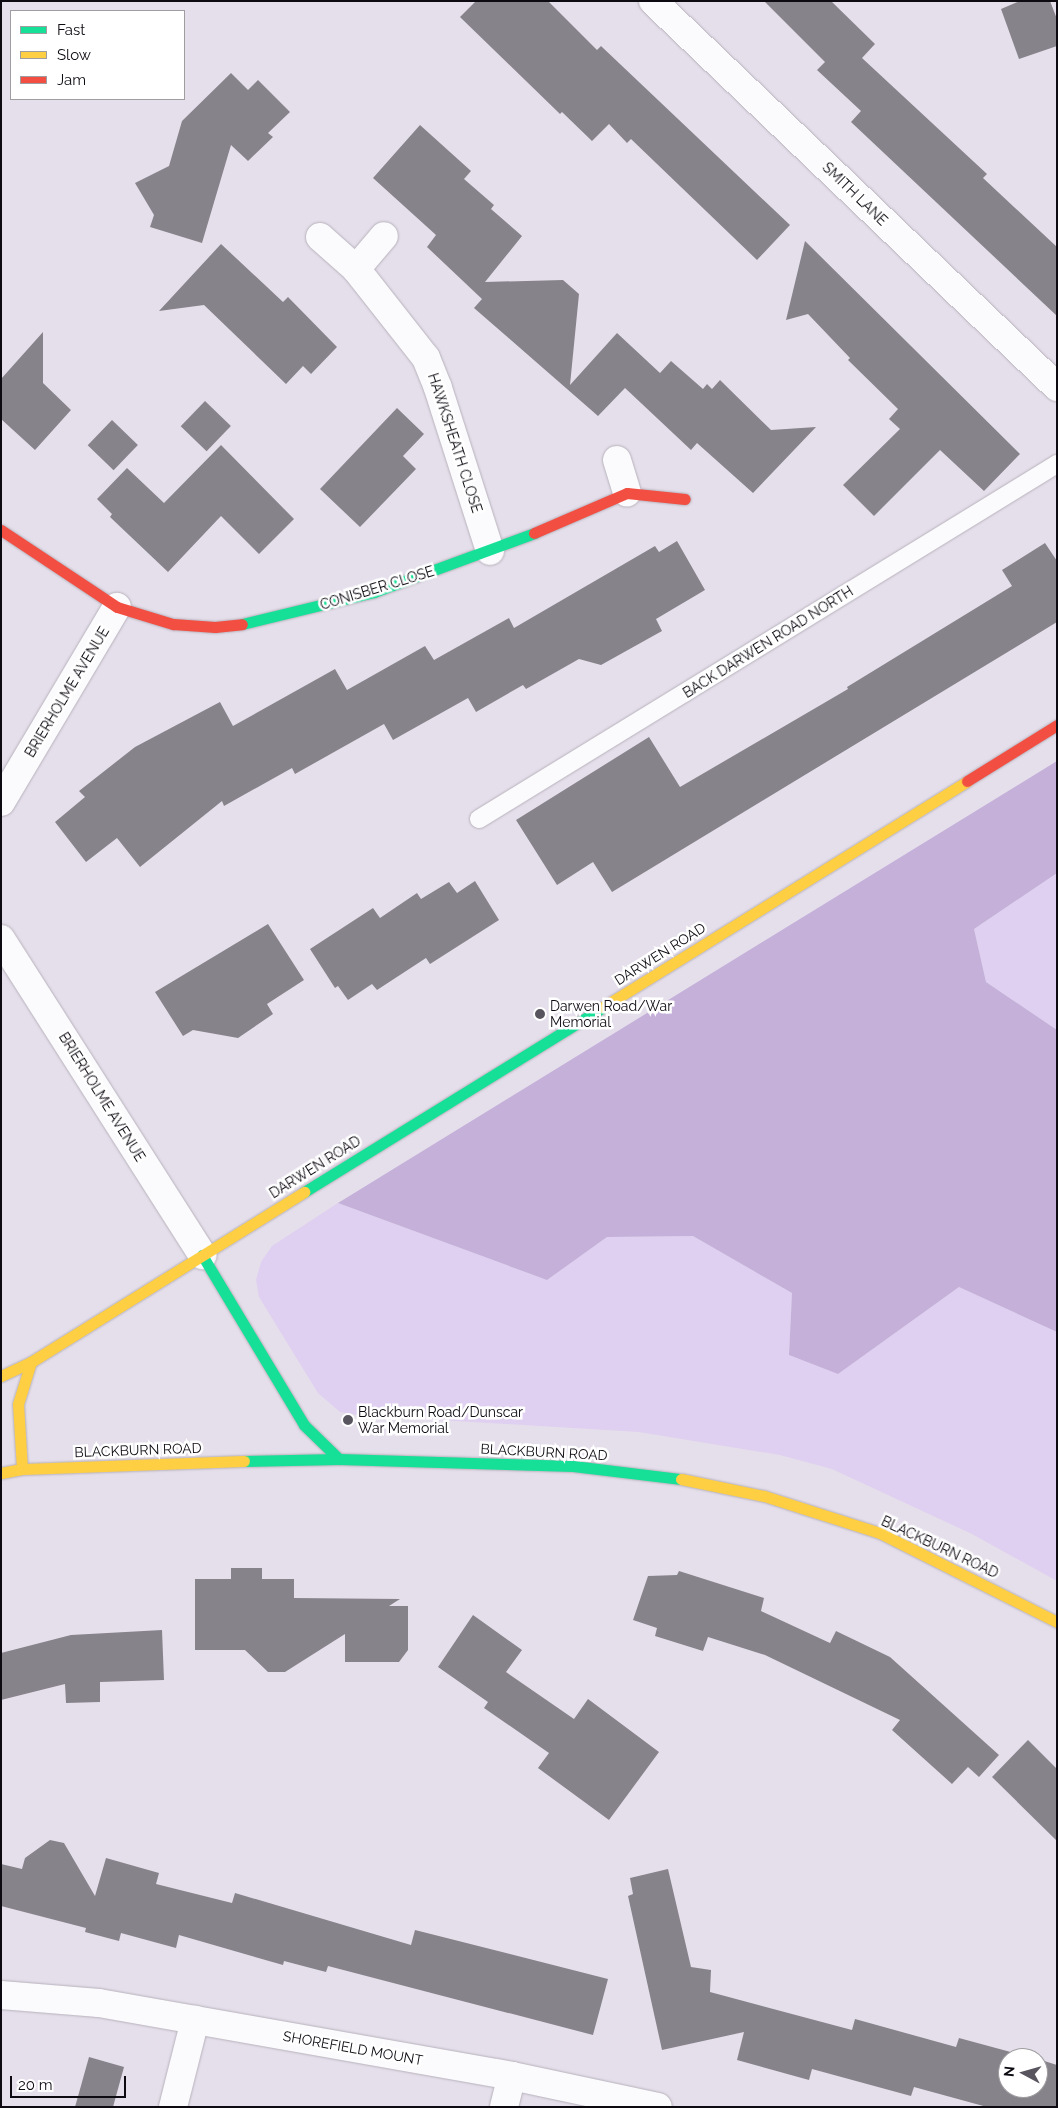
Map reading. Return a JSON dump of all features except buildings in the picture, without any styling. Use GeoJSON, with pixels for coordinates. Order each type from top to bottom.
{"type":"FeatureCollection","features":[{"type":"Feature","properties":{"kind":"main road","name":"CONISBER CLOSE"},"geometry":{"type":"LineString","coordinates":[[1,530],[117,607],[174,624],[215,628],[254,622],[374,592],[490,551],[627,493],[685,500]]}},
{"type":"Feature","properties":{"kind":"main road","name":"DARWEN ROAD"},"geometry":{"type":"LineString","coordinates":[[1,1376],[31,1362],[1057,725]]}},
{"type":"Feature","properties":{"kind":"main road"},"geometry":{"type":"LineString","coordinates":[[202,1256],[304,1425],[339,1459]]}},
{"type":"Feature","properties":{"kind":"main road"},"geometry":{"type":"LineString","coordinates":[[22,1469],[18,1404],[31,1362]]}},
{"type":"Feature","properties":{"kind":"main road","name":"BLACKBURN ROAD"},"geometry":{"type":"LineString","coordinates":[[1,1474],[22,1469],[339,1459],[573,1466],[667,1476],[764,1496],[880,1533],[1057,1622]]}},
{"type":"Feature","properties":{"kind":"street","name":"SMITH LANE"},"geometry":{"type":"LineString","coordinates":[[653,1],[1057,387]]}},
{"type":"Feature","properties":{"kind":"street"},"geometry":{"type":"LineString","coordinates":[[356,269],[384,236]]}},
{"type":"Feature","properties":{"kind":"street","name":"HAWKSHEATH CLOSE"},"geometry":{"type":"LineString","coordinates":[[320,237],[356,269],[426,358],[438,388],[490,551]]}},
{"type":"Feature","properties":{"kind":"street"},"geometry":{"type":"LineString","coordinates":[[617,460],[627,493]]}},
{"type":"Feature","properties":{"kind":"street","name":"BRIERHOLME AVENUE"},"geometry":{"type":"LineString","coordinates":[[1,802],[117,607]]}},
{"type":"Feature","properties":{"kind":"street","name":"BRIERHOLME AVENUE"},"geometry":{"type":"LineString","coordinates":[[1,939],[202,1256]]}},
{"type":"Feature","properties":{"kind":"street","name":"SHOREFIELD MOUNT"},"geometry":{"type":"LineString","coordinates":[[1,1995],[99,2003],[512,2076],[658,2107]]}},
{"type":"Feature","properties":{"kind":"street"},"geometry":{"type":"LineString","coordinates":[[173,2107],[195,2020]]}},
{"type":"Feature","properties":{"kind":"street"},"geometry":{"type":"LineString","coordinates":[[504,2107],[512,2076]]}},
{"type":"Feature","properties":{"kind":"lane","name":"BACK DARWEN ROAD NORTH"},"geometry":{"type":"LineString","coordinates":[[479,819],[1057,464]]}},
{"type":"Feature","properties":{"kind":"shaded area"},"geometry":{"type":"Polygon","coordinates":[[[1057,761],[1057,873],[974,929],[986,982],[1057,1030],[1057,1332],[959,1287],[838,1374],[789,1355],[792,1293],[693,1236],[607,1237],[547,1280],[338,1203],[1057,761]]]}},
{"type":"Feature","properties":{"kind":"shaded area"},"geometry":{"type":"Polygon","coordinates":[[[1057,873],[1057,1030],[986,982],[974,929],[1057,873]]]}},
{"type":"Feature","properties":{"kind":"shaded area"},"geometry":{"type":"Polygon","coordinates":[[[338,1203],[547,1280],[607,1237],[693,1236],[792,1293],[789,1355],[838,1374],[959,1287],[1057,1332],[1057,1581],[972,1534],[832,1469],[780,1455],[639,1432],[358,1415],[340,1412],[318,1393],[259,1297],[256,1280],[261,1262],[272,1246],[338,1203]]]}},
{"type":"Feature","properties":{"kind":"traffic: fast"},"geometry":{"type":"LineString","coordinates":[[242,624],[374,592],[534,533]]}},
{"type":"Feature","properties":{"kind":"traffic: fast"},"geometry":{"type":"LineString","coordinates":[[304,1192],[603,1007]]}},
{"type":"Feature","properties":{"kind":"traffic: fast"},"geometry":{"type":"LineString","coordinates":[[202,1255],[304,1425],[339,1459]]}},
{"type":"Feature","properties":{"kind":"traffic: fast"},"geometry":{"type":"LineString","coordinates":[[244,1461],[339,1459],[573,1466],[681,1479]]}},
{"type":"Feature","properties":{"kind":"traffic: slow"},"geometry":{"type":"LineString","coordinates":[[603,1007],[967,781]]}},
{"type":"Feature","properties":{"kind":"traffic: slow"},"geometry":{"type":"LineString","coordinates":[[1,1376],[31,1362],[304,1192]]}},
{"type":"Feature","properties":{"kind":"traffic: slow"},"geometry":{"type":"LineString","coordinates":[[22,1469],[18,1404],[31,1362]]}},
{"type":"Feature","properties":{"kind":"traffic: slow"},"geometry":{"type":"LineString","coordinates":[[1,1473],[22,1469],[244,1461]]}},
{"type":"Feature","properties":{"kind":"traffic: slow"},"geometry":{"type":"LineString","coordinates":[[681,1479],[764,1496],[880,1533],[1057,1622]]}},
{"type":"Feature","properties":{"kind":"traffic: jam"},"geometry":{"type":"LineString","coordinates":[[534,533],[627,493],[685,499]]}},
{"type":"Feature","properties":{"kind":"traffic: jam"},"geometry":{"type":"LineString","coordinates":[[1,530],[117,607],[173,624],[215,627],[242,624]]}},
{"type":"Feature","properties":{"kind":"traffic: jam"},"geometry":{"type":"LineString","coordinates":[[967,781],[1057,725]]}},
{"type":"Feature","properties":{"kind":"place","name":"Darwen Road/War Memorial"},"geometry":{"type":"Point","coordinates":[540,1014]}},
{"type":"Feature","properties":{"kind":"place","name":"Blackburn Road/Dunscar War Memorial"},"geometry":{"type":"Point","coordinates":[348,1420]}}]}
